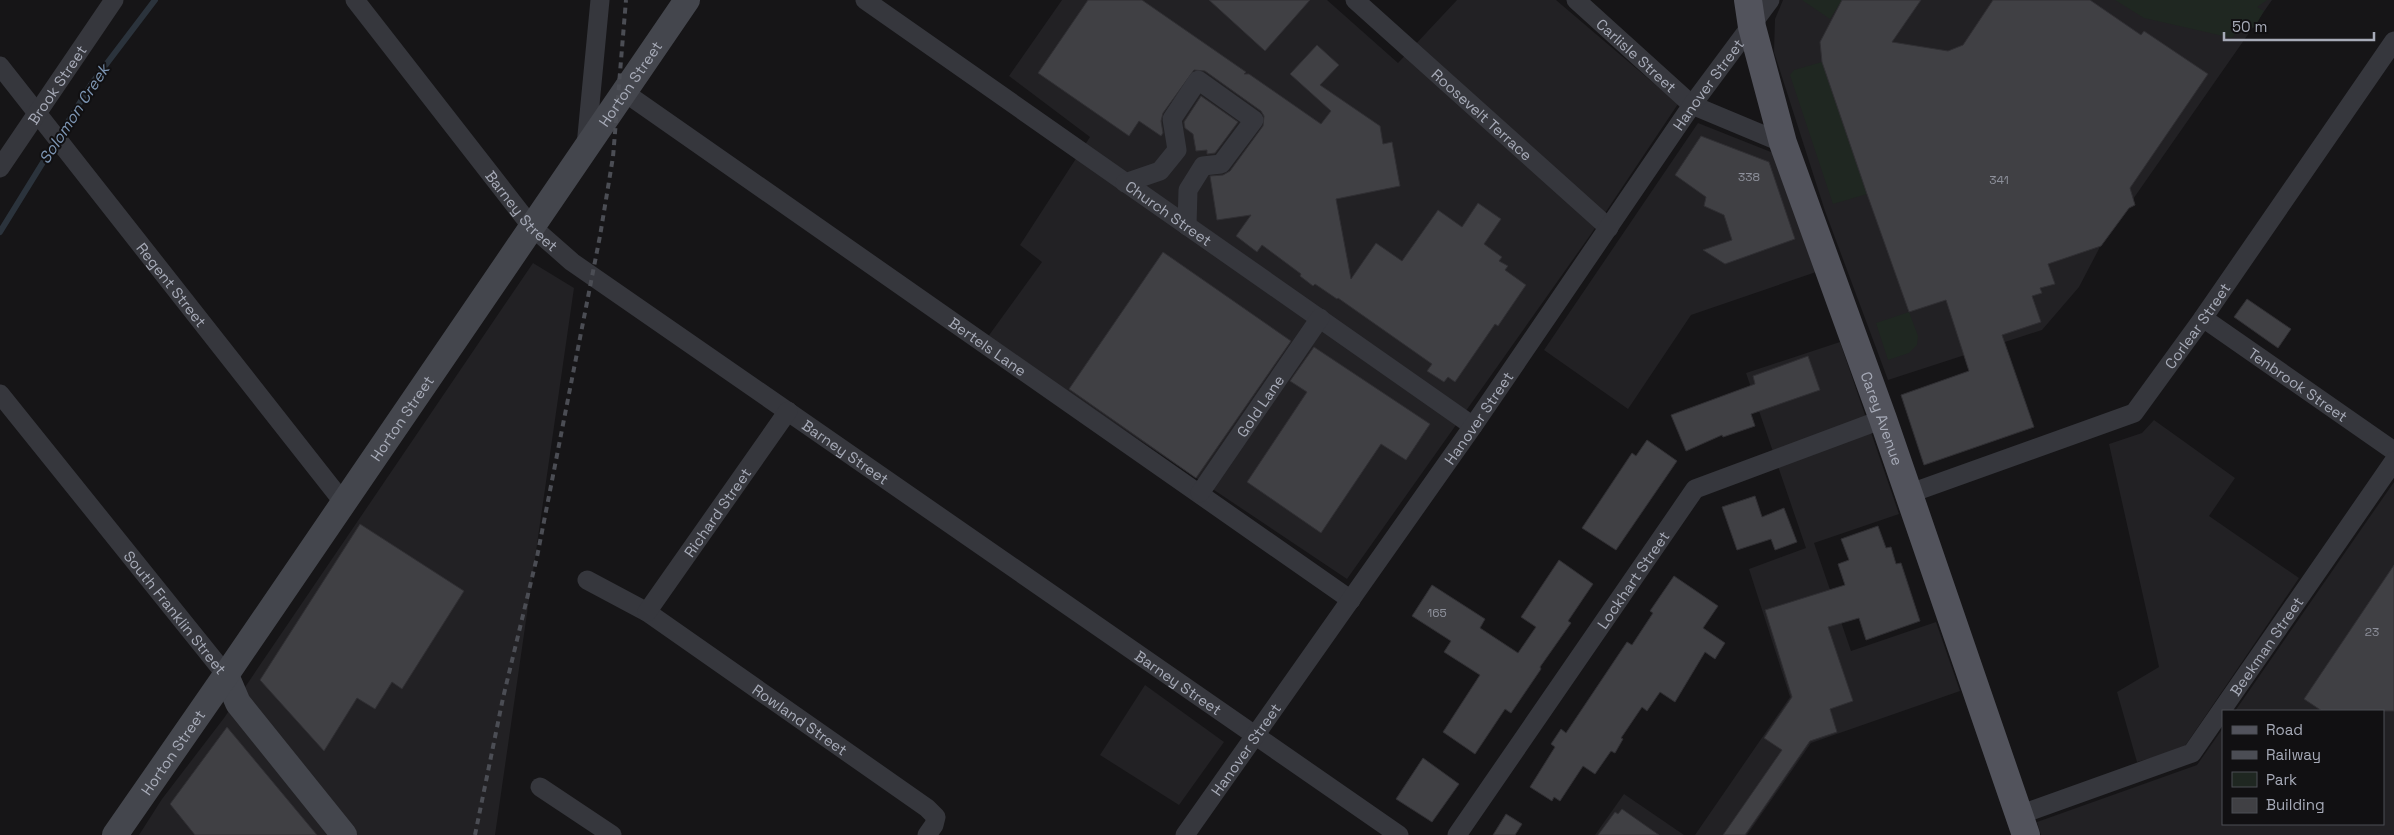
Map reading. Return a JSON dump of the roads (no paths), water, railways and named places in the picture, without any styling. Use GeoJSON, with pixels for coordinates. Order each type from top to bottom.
{"type":"FeatureCollection","features":[{"type":"Feature","properties":{"kind":"main road","name":"Horton Street"},"geometry":{"type":"LineString","coordinates":[[115,835],[687,0]]}},
{"type":"Feature","properties":{"kind":"main road","name":"Carey Avenue"},"geometry":{"type":"LineString","coordinates":[[1748,0],[1752,27],[1784,143],[1883,419],[2022,825]]}},
{"type":"Feature","properties":{"kind":"main road","name":"South Franklin Street"},"geometry":{"type":"LineString","coordinates":[[226,675],[238,703],[344,835]]}},
{"type":"Feature","properties":{"kind":"street","name":"Brook Street"},"geometry":{"type":"LineString","coordinates":[[0,168],[41,118],[114,0]]}},
{"type":"Feature","properties":{"kind":"street","name":"Barney Street"},"geometry":{"type":"LineString","coordinates":[[355,0],[531,226],[572,262],[1399,835]]}},
{"type":"Feature","properties":{"kind":"street"},"geometry":{"type":"LineString","coordinates":[[586,146],[600,0]]}},
{"type":"Feature","properties":{"kind":"street","name":"Church Street"},"geometry":{"type":"LineString","coordinates":[[865,0],[1473,426]]}},
{"type":"Feature","properties":{"kind":"street","name":"Roosevelt Terrace"},"geometry":{"type":"LineString","coordinates":[[1355,0],[1609,228]]}},
{"type":"Feature","properties":{"kind":"street","name":"Carlisle Street"},"geometry":{"type":"LineString","coordinates":[[1576,0],[1692,105],[1784,143]]}},
{"type":"Feature","properties":{"kind":"street","name":"Hanover Street"},"geometry":{"type":"LineString","coordinates":[[1185,835],[1254,734],[1473,426],[1692,105],[1752,27],[1770,0]]}},
{"type":"Feature","properties":{"kind":"street","name":"Corlear Street"},"geometry":{"type":"LineString","coordinates":[[1908,494],[2134,413],[2203,318],[2394,41]]}},
{"type":"Feature","properties":{"kind":"street","name":"Regent Street"},"geometry":{"type":"LineString","coordinates":[[0,66],[75,164],[343,502]]}},
{"type":"Feature","properties":{"kind":"street"},"geometry":{"type":"LineString","coordinates":[[1125,183],[1160,171],[1177,150],[1172,119],[1198,80],[1254,120],[1221,164],[1203,166],[1188,190],[1187,226]]}},
{"type":"Feature","properties":{"kind":"street","name":"Bertels Lane"},"geometry":{"type":"LineString","coordinates":[[624,92],[892,282],[1351,600]]}},
{"type":"Feature","properties":{"kind":"street","name":"Gold Lane"},"geometry":{"type":"LineString","coordinates":[[1200,494],[1320,318]]}},
{"type":"Feature","properties":{"kind":"street","name":"Tenbrook Street"},"geometry":{"type":"LineString","coordinates":[[2203,318],[2394,451]]}},
{"type":"Feature","properties":{"kind":"street","name":"South Franklin Street"},"geometry":{"type":"LineString","coordinates":[[0,394],[226,675]]}},
{"type":"Feature","properties":{"kind":"street","name":"Richard Street"},"geometry":{"type":"LineString","coordinates":[[647,612],[788,411]]}},
{"type":"Feature","properties":{"kind":"street","name":"Lockhart Street"},"geometry":{"type":"LineString","coordinates":[[1457,835],[1695,488],[1883,419]]}},
{"type":"Feature","properties":{"kind":"street","name":"Beekman Street"},"geometry":{"type":"LineString","coordinates":[[2022,825],[2192,753],[2394,461]]}},
{"type":"Feature","properties":{"kind":"street"},"geometry":{"type":"LineString","coordinates":[[587,580],[647,612]]}},
{"type":"Feature","properties":{"kind":"street","name":"Rowland Street"},"geometry":{"type":"LineString","coordinates":[[647,612],[927,808],[936,817],[934,825],[927,835]]}},
{"type":"Feature","properties":{"kind":"street"},"geometry":{"type":"LineString","coordinates":[[540,787],[612,835]]}},
{"type":"Feature","properties":{"kind":"waterway","name":"Solomon Creek"},"geometry":{"type":"LineString","coordinates":[[0,232],[92,83],[155,0]]}},
{"type":"Feature","properties":{"kind":"railway"},"geometry":{"type":"LineString","coordinates":[[475,835],[503,698],[537,557],[600,236],[613,157],[626,0]]}}]}
